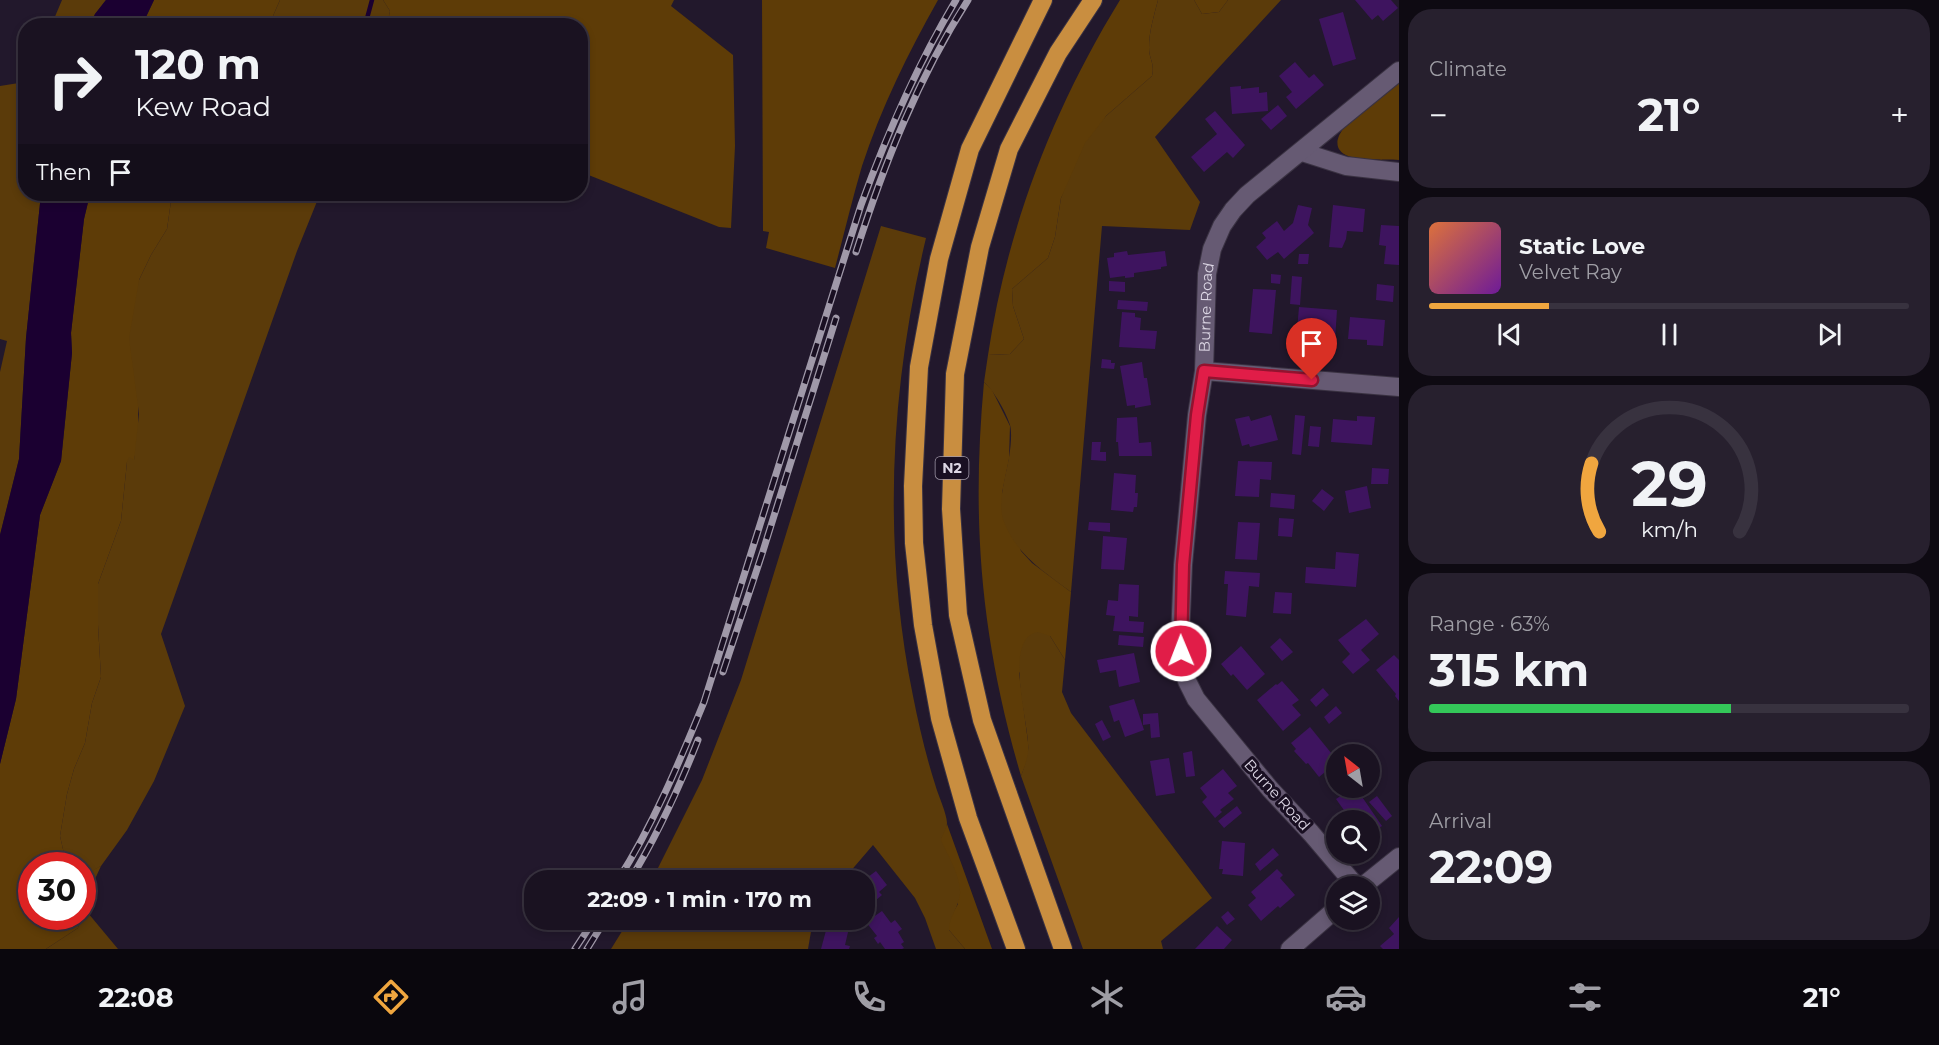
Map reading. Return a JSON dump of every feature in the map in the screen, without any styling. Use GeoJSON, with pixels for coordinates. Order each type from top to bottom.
{"type":"FeatureCollection","features":[{"type":"Feature","properties":{"kind":"highway","name":"N2"},"geometry":{"type":"LineString","coordinates":[[1016,949],[968,819],[940,718],[923,625],[914,543],[913,486],[919,367],[939,259],[970,150],[1043,0]]}},
{"type":"Feature","properties":{"kind":"highway","name":"N2"},"geometry":{"type":"LineString","coordinates":[[1063,949],[981,720],[958,615],[951,509],[955,374],[980,246],[1009,149],[1058,52],[1094,0]]}},
{"type":"Feature","properties":{"kind":"street","name":"Burne Road"},"geometry":{"type":"LineString","coordinates":[[1348,876],[1262,780],[1196,699],[1182,664],[1180,638],[1183,565],[1197,415],[1204,371],[1207,274],[1212,249],[1222,226],[1247,195],[1399,71]]}},
{"type":"Feature","properties":{"kind":"street"},"geometry":{"type":"LineString","coordinates":[[1302,152],[1346,166],[1399,172]]}},
{"type":"Feature","properties":{"kind":"street"},"geometry":{"type":"LineString","coordinates":[[1204,371],[1399,387]]}},
{"type":"Feature","properties":{"kind":"street"},"geometry":{"type":"LineString","coordinates":[[1376,876],[1399,857]]}},
{"type":"Feature","properties":{"kind":"street"},"geometry":{"type":"LineString","coordinates":[[1290,949],[1326,918]]}},
{"type":"Feature","properties":{"kind":"shaded area"},"geometry":{"type":"Polygon","coordinates":[[[62,0],[106,0],[93,18],[54,18],[62,0]]]}},
{"type":"Feature","properties":{"kind":"shaded area"},"geometry":{"type":"Polygon","coordinates":[[[106,0],[154,0],[145,18],[93,18],[106,0]]]}},
{"type":"Feature","properties":{"kind":"shaded area"},"geometry":{"type":"Polygon","coordinates":[[[154,0],[280,0],[271,18],[146,18],[154,0]]]}},
{"type":"Feature","properties":{"kind":"shaded area"},"geometry":{"type":"Polygon","coordinates":[[[280,0],[383,0],[390,11],[388,18],[271,18],[280,0]]]}},
{"type":"Feature","properties":{"kind":"shaded area"},"geometry":{"type":"Polygon","coordinates":[[[383,0],[674,0],[671,6],[733,55],[735,146],[731,228],[719,227],[588,175],[588,18],[388,18],[390,11],[383,0]]]}},
{"type":"Feature","properties":{"kind":"shaded area"},"geometry":{"type":"Polygon","coordinates":[[[762,0],[938,0],[886,102],[862,166],[835,268],[766,248],[769,232],[763,231],[762,0]]]}},
{"type":"Feature","properties":{"kind":"shaded area"},"geometry":{"type":"Polygon","coordinates":[[[1120,0],[1158,0],[1149,42],[1152,76],[1106,116],[1061,198],[1055,237],[1048,258],[1012,289],[1013,306],[1024,339],[1010,354],[988,355],[1007,261],[1036,171],[1074,84],[1120,0]]]}},
{"type":"Feature","properties":{"kind":"shaded area"},"geometry":{"type":"Polygon","coordinates":[[[1158,0],[1194,0],[1202,14],[1219,12],[1228,0],[1281,0],[1155,137],[1200,202],[1190,230],[1102,226],[1071,592],[1041,570],[1023,553],[1004,522],[1001,510],[1011,430],[1003,408],[984,382],[988,355],[1010,354],[1024,339],[1013,306],[1012,289],[1048,258],[1055,237],[1061,198],[1085,143],[1106,116],[1152,76],[1149,42],[1158,0]]]}},
{"type":"Feature","properties":{"kind":"shaded area"},"geometry":{"type":"Polygon","coordinates":[[[1194,0],[1228,0],[1219,12],[1202,14],[1194,0]]]}},
{"type":"Feature","properties":{"kind":"shaded area"},"geometry":{"type":"Polygon","coordinates":[[[1399,80],[1399,160],[1348,156],[1339,149],[1338,139],[1344,128],[1354,116],[1399,80]]]}},
{"type":"Feature","properties":{"kind":"shaded area"},"geometry":{"type":"Polygon","coordinates":[[[18,83],[18,201],[40,201],[26,338],[19,459],[0,535],[0,372],[7,341],[0,339],[0,86],[18,83]]]}},
{"type":"Feature","properties":{"kind":"shaded area"},"geometry":{"type":"Polygon","coordinates":[[[40,201],[88,201],[84,219],[71,333],[72,353],[61,461],[40,515],[16,699],[0,764],[0,535],[19,459],[26,338],[40,201]]]}},
{"type":"Feature","properties":{"kind":"shaded area"},"geometry":{"type":"Polygon","coordinates":[[[88,201],[171,201],[167,229],[139,280],[138,438],[134,461],[127,462],[121,521],[98,584],[101,677],[92,703],[85,743],[67,794],[60,836],[64,852],[18,852],[18,930],[75,930],[46,949],[0,949],[0,764],[16,699],[40,515],[61,461],[72,353],[71,333],[84,219],[88,201]]]}},
{"type":"Feature","properties":{"kind":"shaded area"},"geometry":{"type":"Polygon","coordinates":[[[171,201],[317,201],[297,251],[161,634],[185,706],[154,781],[127,830],[101,866],[96,869],[96,852],[64,852],[60,836],[67,794],[85,743],[92,703],[101,677],[98,584],[121,521],[127,462],[129,457],[134,460],[139,414],[129,338],[139,280],[167,229],[171,201]]]}},
{"type":"Feature","properties":{"kind":"shaded area"},"geometry":{"type":"Polygon","coordinates":[[[881,226],[926,238],[904,352],[898,409],[894,466],[897,581],[903,639],[915,707],[929,763],[947,819],[941,840],[960,887],[959,899],[949,930],[965,949],[936,949],[915,898],[873,845],[852,870],[657,870],[702,780],[741,680],[881,226]]]}},
{"type":"Feature","properties":{"kind":"shaded area"},"geometry":{"type":"Polygon","coordinates":[[[984,382],[992,390],[1010,426],[1009,459],[1002,493],[1021,551],[1032,563],[1071,592],[1065,660],[1050,636],[1019,673],[1028,742],[1028,759],[1021,776],[1007,726],[997,676],[988,628],[983,580],[979,533],[979,484],[984,382]]]}},
{"type":"Feature","properties":{"kind":"shaded area"},"geometry":{"type":"Polygon","coordinates":[[[1038,632],[1050,636],[1065,660],[1062,692],[1071,713],[1212,898],[1161,941],[1163,949],[1083,949],[1021,776],[1028,748],[1019,664],[1022,648],[1028,637],[1038,632]]]}},
{"type":"Feature","properties":{"kind":"shaded area"},"geometry":{"type":"Polygon","coordinates":[[[947,824],[992,949],[965,949],[949,930],[949,919],[958,904],[940,840],[947,824]]]}},
{"type":"Feature","properties":{"kind":"shaded area"},"geometry":{"type":"Polygon","coordinates":[[[96,923],[118,949],[46,949],[75,930],[96,930],[96,923]]]}},
{"type":"Feature","properties":{"kind":"shaded area"},"geometry":{"type":"Polygon","coordinates":[[[623,930],[811,930],[808,949],[611,949],[623,930]]]}},
{"type":"Feature","properties":{"kind":"building"},"geometry":{"type":"Polygon","coordinates":[[[1355,0],[1391,0],[1398,8],[1383,21],[1378,15],[1372,20],[1355,0]]]}},
{"type":"Feature","properties":{"kind":"building"},"geometry":{"type":"Polygon","coordinates":[[[1343,12],[1356,59],[1333,66],[1319,19],[1343,12]]]}},
{"type":"Feature","properties":{"kind":"building"},"geometry":{"type":"Polygon","coordinates":[[[1295,62],[1309,78],[1314,74],[1324,85],[1296,109],[1286,97],[1292,92],[1279,76],[1295,62]]]}},
{"type":"Feature","properties":{"kind":"building"},"geometry":{"type":"Polygon","coordinates":[[[1241,86],[1241,89],[1259,87],[1259,93],[1267,92],[1268,111],[1232,114],[1230,87],[1241,86]]]}},
{"type":"Feature","properties":{"kind":"building"},"geometry":{"type":"Polygon","coordinates":[[[1278,105],[1287,116],[1271,130],[1261,119],[1278,105]]]}},
{"type":"Feature","properties":{"kind":"building"},"geometry":{"type":"Polygon","coordinates":[[[1215,111],[1245,145],[1233,158],[1227,152],[1204,172],[1191,157],[1217,134],[1205,119],[1215,111]]]}},
{"type":"Feature","properties":{"kind":"building"},"geometry":{"type":"Polygon","coordinates":[[[1298,205],[1312,208],[1308,225],[1314,233],[1284,259],[1278,252],[1267,260],[1256,247],[1266,238],[1262,233],[1277,221],[1284,231],[1293,223],[1298,205]]]}},
{"type":"Feature","properties":{"kind":"building"},"geometry":{"type":"Polygon","coordinates":[[[1333,205],[1365,209],[1363,232],[1347,231],[1342,248],[1329,247],[1333,205]]]}},
{"type":"Feature","properties":{"kind":"building"},"geometry":{"type":"Polygon","coordinates":[[[1381,225],[1399,226],[1399,265],[1384,264],[1386,246],[1379,245],[1381,225]]]}},
{"type":"Feature","properties":{"kind":"building"},"geometry":{"type":"Polygon","coordinates":[[[1127,251],[1128,255],[1165,251],[1167,266],[1134,273],[1134,277],[1110,278],[1107,258],[1114,257],[1114,253],[1127,251]]]}},
{"type":"Feature","properties":{"kind":"building"},"geometry":{"type":"Polygon","coordinates":[[[1299,254],[1309,254],[1308,264],[1298,264],[1299,254]]]}},
{"type":"Feature","properties":{"kind":"building"},"geometry":{"type":"Polygon","coordinates":[[[1271,274],[1281,275],[1280,284],[1271,283],[1271,274]]]}},
{"type":"Feature","properties":{"kind":"building"},"geometry":{"type":"Polygon","coordinates":[[[1292,276],[1302,277],[1300,305],[1290,304],[1292,276]]]}},
{"type":"Feature","properties":{"kind":"building"},"geometry":{"type":"Polygon","coordinates":[[[1109,281],[1125,282],[1125,292],[1109,291],[1109,281]]]}},
{"type":"Feature","properties":{"kind":"building"},"geometry":{"type":"Polygon","coordinates":[[[1377,284],[1394,286],[1393,302],[1376,300],[1377,284]]]}},
{"type":"Feature","properties":{"kind":"building"},"geometry":{"type":"Polygon","coordinates":[[[1253,289],[1276,290],[1272,334],[1249,332],[1253,289]]]}},
{"type":"Feature","properties":{"kind":"building"},"geometry":{"type":"Polygon","coordinates":[[[1118,300],[1148,302],[1147,311],[1117,309],[1118,300]]]}},
{"type":"Feature","properties":{"kind":"building"},"geometry":{"type":"Polygon","coordinates":[[[1299,307],[1337,310],[1335,340],[1315,339],[1314,344],[1296,342],[1299,307]]]}},
{"type":"Feature","properties":{"kind":"building"},"geometry":{"type":"Polygon","coordinates":[[[1122,312],[1135,313],[1135,317],[1141,318],[1140,330],[1157,331],[1155,349],[1119,347],[1122,312]]]}},
{"type":"Feature","properties":{"kind":"building"},"geometry":{"type":"Polygon","coordinates":[[[1350,317],[1385,320],[1383,346],[1367,345],[1367,340],[1348,339],[1350,317]]]}},
{"type":"Feature","properties":{"kind":"building"},"geometry":{"type":"Polygon","coordinates":[[[1102,359],[1115,363],[1114,369],[1101,368],[1102,359]]]}},
{"type":"Feature","properties":{"kind":"building"},"geometry":{"type":"Polygon","coordinates":[[[1142,362],[1151,405],[1135,408],[1135,405],[1127,406],[1120,366],[1142,362]]]}},
{"type":"Feature","properties":{"kind":"building"},"geometry":{"type":"Polygon","coordinates":[[[1271,415],[1278,440],[1250,447],[1249,444],[1242,446],[1235,419],[1249,416],[1251,421],[1271,415]]]}},
{"type":"Feature","properties":{"kind":"building"},"geometry":{"type":"Polygon","coordinates":[[[1295,415],[1305,416],[1301,455],[1292,454],[1295,415]]]}},
{"type":"Feature","properties":{"kind":"building"},"geometry":{"type":"Polygon","coordinates":[[[1357,416],[1375,417],[1372,445],[1331,442],[1333,419],[1357,421],[1357,416]]]}},
{"type":"Feature","properties":{"kind":"building"},"geometry":{"type":"Polygon","coordinates":[[[1137,417],[1139,443],[1151,442],[1152,456],[1119,456],[1118,442],[1116,442],[1117,418],[1137,417]]]}},
{"type":"Feature","properties":{"kind":"building"},"geometry":{"type":"Polygon","coordinates":[[[1310,426],[1321,427],[1319,447],[1308,446],[1310,426]]]}},
{"type":"Feature","properties":{"kind":"building"},"geometry":{"type":"Polygon","coordinates":[[[1092,442],[1101,442],[1100,452],[1106,452],[1106,461],[1091,460],[1092,442]]]}},
{"type":"Feature","properties":{"kind":"building"},"geometry":{"type":"Polygon","coordinates":[[[1238,461],[1272,462],[1271,480],[1260,479],[1259,497],[1235,496],[1238,461]]]}},
{"type":"Feature","properties":{"kind":"building"},"geometry":{"type":"Polygon","coordinates":[[[1372,468],[1389,469],[1388,484],[1371,484],[1372,468]]]}},
{"type":"Feature","properties":{"kind":"building"},"geometry":{"type":"Polygon","coordinates":[[[1114,473],[1136,475],[1137,507],[1134,507],[1133,512],[1111,510],[1114,473]]]}},
{"type":"Feature","properties":{"kind":"building"},"geometry":{"type":"Polygon","coordinates":[[[1367,486],[1371,508],[1349,513],[1345,491],[1367,486]]]}},
{"type":"Feature","properties":{"kind":"building"},"geometry":{"type":"Polygon","coordinates":[[[1322,489],[1334,498],[1324,511],[1312,501],[1322,489]]]}},
{"type":"Feature","properties":{"kind":"building"},"geometry":{"type":"Polygon","coordinates":[[[1271,493],[1295,495],[1294,509],[1270,507],[1271,493]]]}},
{"type":"Feature","properties":{"kind":"building"},"geometry":{"type":"Polygon","coordinates":[[[1279,518],[1294,519],[1292,537],[1278,536],[1279,518]]]}},
{"type":"Feature","properties":{"kind":"building"},"geometry":{"type":"Polygon","coordinates":[[[1089,522],[1110,523],[1110,532],[1088,530],[1089,522]]]}},
{"type":"Feature","properties":{"kind":"building"},"geometry":{"type":"Polygon","coordinates":[[[1238,522],[1260,523],[1257,560],[1235,559],[1238,522]]]}},
{"type":"Feature","properties":{"kind":"building"},"geometry":{"type":"Polygon","coordinates":[[[1103,536],[1127,538],[1124,570],[1101,569],[1103,536]]]}},
{"type":"Feature","properties":{"kind":"building"},"geometry":{"type":"Polygon","coordinates":[[[1336,552],[1359,554],[1356,587],[1305,583],[1306,567],[1335,569],[1336,552]]]}},
{"type":"Feature","properties":{"kind":"building"},"geometry":{"type":"Polygon","coordinates":[[[1225,571],[1260,573],[1259,587],[1249,586],[1246,617],[1226,615],[1228,584],[1224,584],[1225,571]]]}},
{"type":"Feature","properties":{"kind":"building"},"geometry":{"type":"Polygon","coordinates":[[[1119,584],[1139,585],[1138,617],[1129,616],[1129,621],[1144,622],[1143,633],[1113,631],[1115,616],[1106,615],[1108,600],[1118,601],[1119,584]]]}},
{"type":"Feature","properties":{"kind":"building"},"geometry":{"type":"Polygon","coordinates":[[[1275,592],[1292,593],[1291,614],[1273,613],[1275,592]]]}},
{"type":"Feature","properties":{"kind":"building"},"geometry":{"type":"Polygon","coordinates":[[[1366,619],[1379,634],[1361,650],[1370,660],[1353,674],[1342,662],[1350,654],[1338,640],[1366,619]]]}},
{"type":"Feature","properties":{"kind":"building"},"geometry":{"type":"Polygon","coordinates":[[[1119,635],[1144,637],[1143,647],[1118,645],[1119,635]]]}},
{"type":"Feature","properties":{"kind":"building"},"geometry":{"type":"Polygon","coordinates":[[[1280,638],[1293,652],[1282,661],[1270,647],[1280,638]]]}},
{"type":"Feature","properties":{"kind":"building"},"geometry":{"type":"Polygon","coordinates":[[[1241,646],[1265,674],[1247,690],[1221,664],[1241,646]]]}},
{"type":"Feature","properties":{"kind":"building"},"geometry":{"type":"Polygon","coordinates":[[[1134,653],[1140,682],[1119,687],[1116,670],[1100,673],[1097,660],[1134,653]]]}},
{"type":"Feature","properties":{"kind":"building"},"geometry":{"type":"Polygon","coordinates":[[[1394,655],[1399,660],[1399,701],[1376,670],[1394,655]]]}},
{"type":"Feature","properties":{"kind":"building"},"geometry":{"type":"Polygon","coordinates":[[[1282,681],[1299,700],[1292,705],[1301,715],[1283,731],[1257,700],[1282,681]]]}},
{"type":"Feature","properties":{"kind":"building"},"geometry":{"type":"Polygon","coordinates":[[[1323,688],[1329,695],[1316,707],[1310,700],[1323,688]]]}},
{"type":"Feature","properties":{"kind":"building"},"geometry":{"type":"Polygon","coordinates":[[[1134,699],[1144,730],[1125,737],[1119,720],[1114,722],[1109,706],[1134,699]]]}},
{"type":"Feature","properties":{"kind":"building"},"geometry":{"type":"Polygon","coordinates":[[[1336,706],[1342,713],[1329,724],[1324,717],[1336,706]]]}},
{"type":"Feature","properties":{"kind":"building"},"geometry":{"type":"Polygon","coordinates":[[[1158,713],[1160,737],[1151,738],[1150,724],[1143,725],[1143,714],[1158,713]]]}},
{"type":"Feature","properties":{"kind":"building"},"geometry":{"type":"Polygon","coordinates":[[[1102,720],[1111,737],[1103,741],[1095,724],[1102,720]]]}},
{"type":"Feature","properties":{"kind":"building"},"geometry":{"type":"Polygon","coordinates":[[[1310,727],[1326,747],[1326,771],[1319,777],[1294,751],[1296,749],[1291,743],[1310,727]]]}},
{"type":"Feature","properties":{"kind":"building"},"geometry":{"type":"Polygon","coordinates":[[[1192,751],[1195,776],[1186,777],[1183,753],[1192,751]]]}},
{"type":"Feature","properties":{"kind":"building"},"geometry":{"type":"Polygon","coordinates":[[[1169,758],[1175,793],[1156,796],[1150,761],[1169,758]]]}},
{"type":"Feature","properties":{"kind":"building"},"geometry":{"type":"Polygon","coordinates":[[[1223,769],[1237,786],[1228,793],[1234,799],[1220,810],[1222,812],[1215,818],[1202,802],[1207,797],[1200,788],[1223,769]]]}},
{"type":"Feature","properties":{"kind":"building"},"geometry":{"type":"Polygon","coordinates":[[[1363,798],[1371,810],[1344,810],[1336,799],[1363,798]]]}},
{"type":"Feature","properties":{"kind":"building"},"geometry":{"type":"Polygon","coordinates":[[[1378,798],[1392,816],[1386,821],[1380,814],[1380,810],[1376,810],[1369,802],[1378,798]]]}},
{"type":"Feature","properties":{"kind":"building"},"geometry":{"type":"Polygon","coordinates":[[[1237,806],[1242,813],[1224,828],[1218,821],[1237,806]]]}},
{"type":"Feature","properties":{"kind":"building"},"geometry":{"type":"Polygon","coordinates":[[[1222,841],[1245,843],[1243,876],[1222,874],[1223,869],[1219,869],[1222,841]]]}},
{"type":"Feature","properties":{"kind":"building"},"geometry":{"type":"Polygon","coordinates":[[[1273,848],[1279,855],[1260,871],[1255,864],[1273,848]]]}},
{"type":"Feature","properties":{"kind":"building"},"geometry":{"type":"Polygon","coordinates":[[[1277,869],[1283,875],[1280,878],[1295,895],[1261,921],[1248,905],[1256,898],[1251,892],[1277,869]]]}},
{"type":"Feature","properties":{"kind":"building"},"geometry":{"type":"Polygon","coordinates":[[[875,872],[887,885],[879,892],[882,895],[875,901],[875,872]]]}},
{"type":"Feature","properties":{"kind":"building"},"geometry":{"type":"Polygon","coordinates":[[[882,911],[891,923],[895,920],[902,929],[898,932],[904,942],[901,944],[904,948],[885,949],[880,942],[878,944],[874,938],[877,936],[872,930],[875,930],[875,916],[882,911]]]}},
{"type":"Feature","properties":{"kind":"building"},"geometry":{"type":"Polygon","coordinates":[[[1228,911],[1235,919],[1227,925],[1221,917],[1228,911]]]}},
{"type":"Feature","properties":{"kind":"building"},"geometry":{"type":"Polygon","coordinates":[[[1399,917],[1399,949],[1383,949],[1380,946],[1394,934],[1389,928],[1399,917]]]}},
{"type":"Feature","properties":{"kind":"building"},"geometry":{"type":"Polygon","coordinates":[[[1217,926],[1232,940],[1224,949],[1195,949],[1217,926]]]}},
{"type":"Feature","properties":{"kind":"building"},"geometry":{"type":"Polygon","coordinates":[[[826,930],[849,930],[845,945],[850,946],[849,949],[821,949],[826,930]]]}},
{"type":"Feature","properties":{"kind":"waterway"},"geometry":{"type":"LineString","coordinates":[[367,18],[372,0]]}},
{"type":"Feature","properties":{"kind":"railway"},"geometry":{"type":"LineString","coordinates":[[624,870],[654,816],[704,702],[861,205],[881,152],[928,49],[956,0]]}},
{"type":"Feature","properties":{"kind":"railway"},"geometry":{"type":"LineString","coordinates":[[856,252],[878,186],[904,122],[933,60],[968,0]]}},
{"type":"Feature","properties":{"kind":"railway"},"geometry":{"type":"LineString","coordinates":[[723,672],[836,318]]}},
{"type":"Feature","properties":{"kind":"railway"},"geometry":{"type":"LineString","coordinates":[[636,870],[667,812],[698,740]]}},
{"type":"Feature","properties":{"kind":"railway"},"geometry":{"type":"LineString","coordinates":[[575,949],[587,930]]}},
{"type":"Feature","properties":{"kind":"railway"},"geometry":{"type":"LineString","coordinates":[[587,949],[599,930]]}},
{"type":"Feature","properties":{"kind":"route"},"geometry":{"type":"LineString","coordinates":[[1181,651],[1183,565],[1197,415],[1204,371],[1312,380]]}}]}
